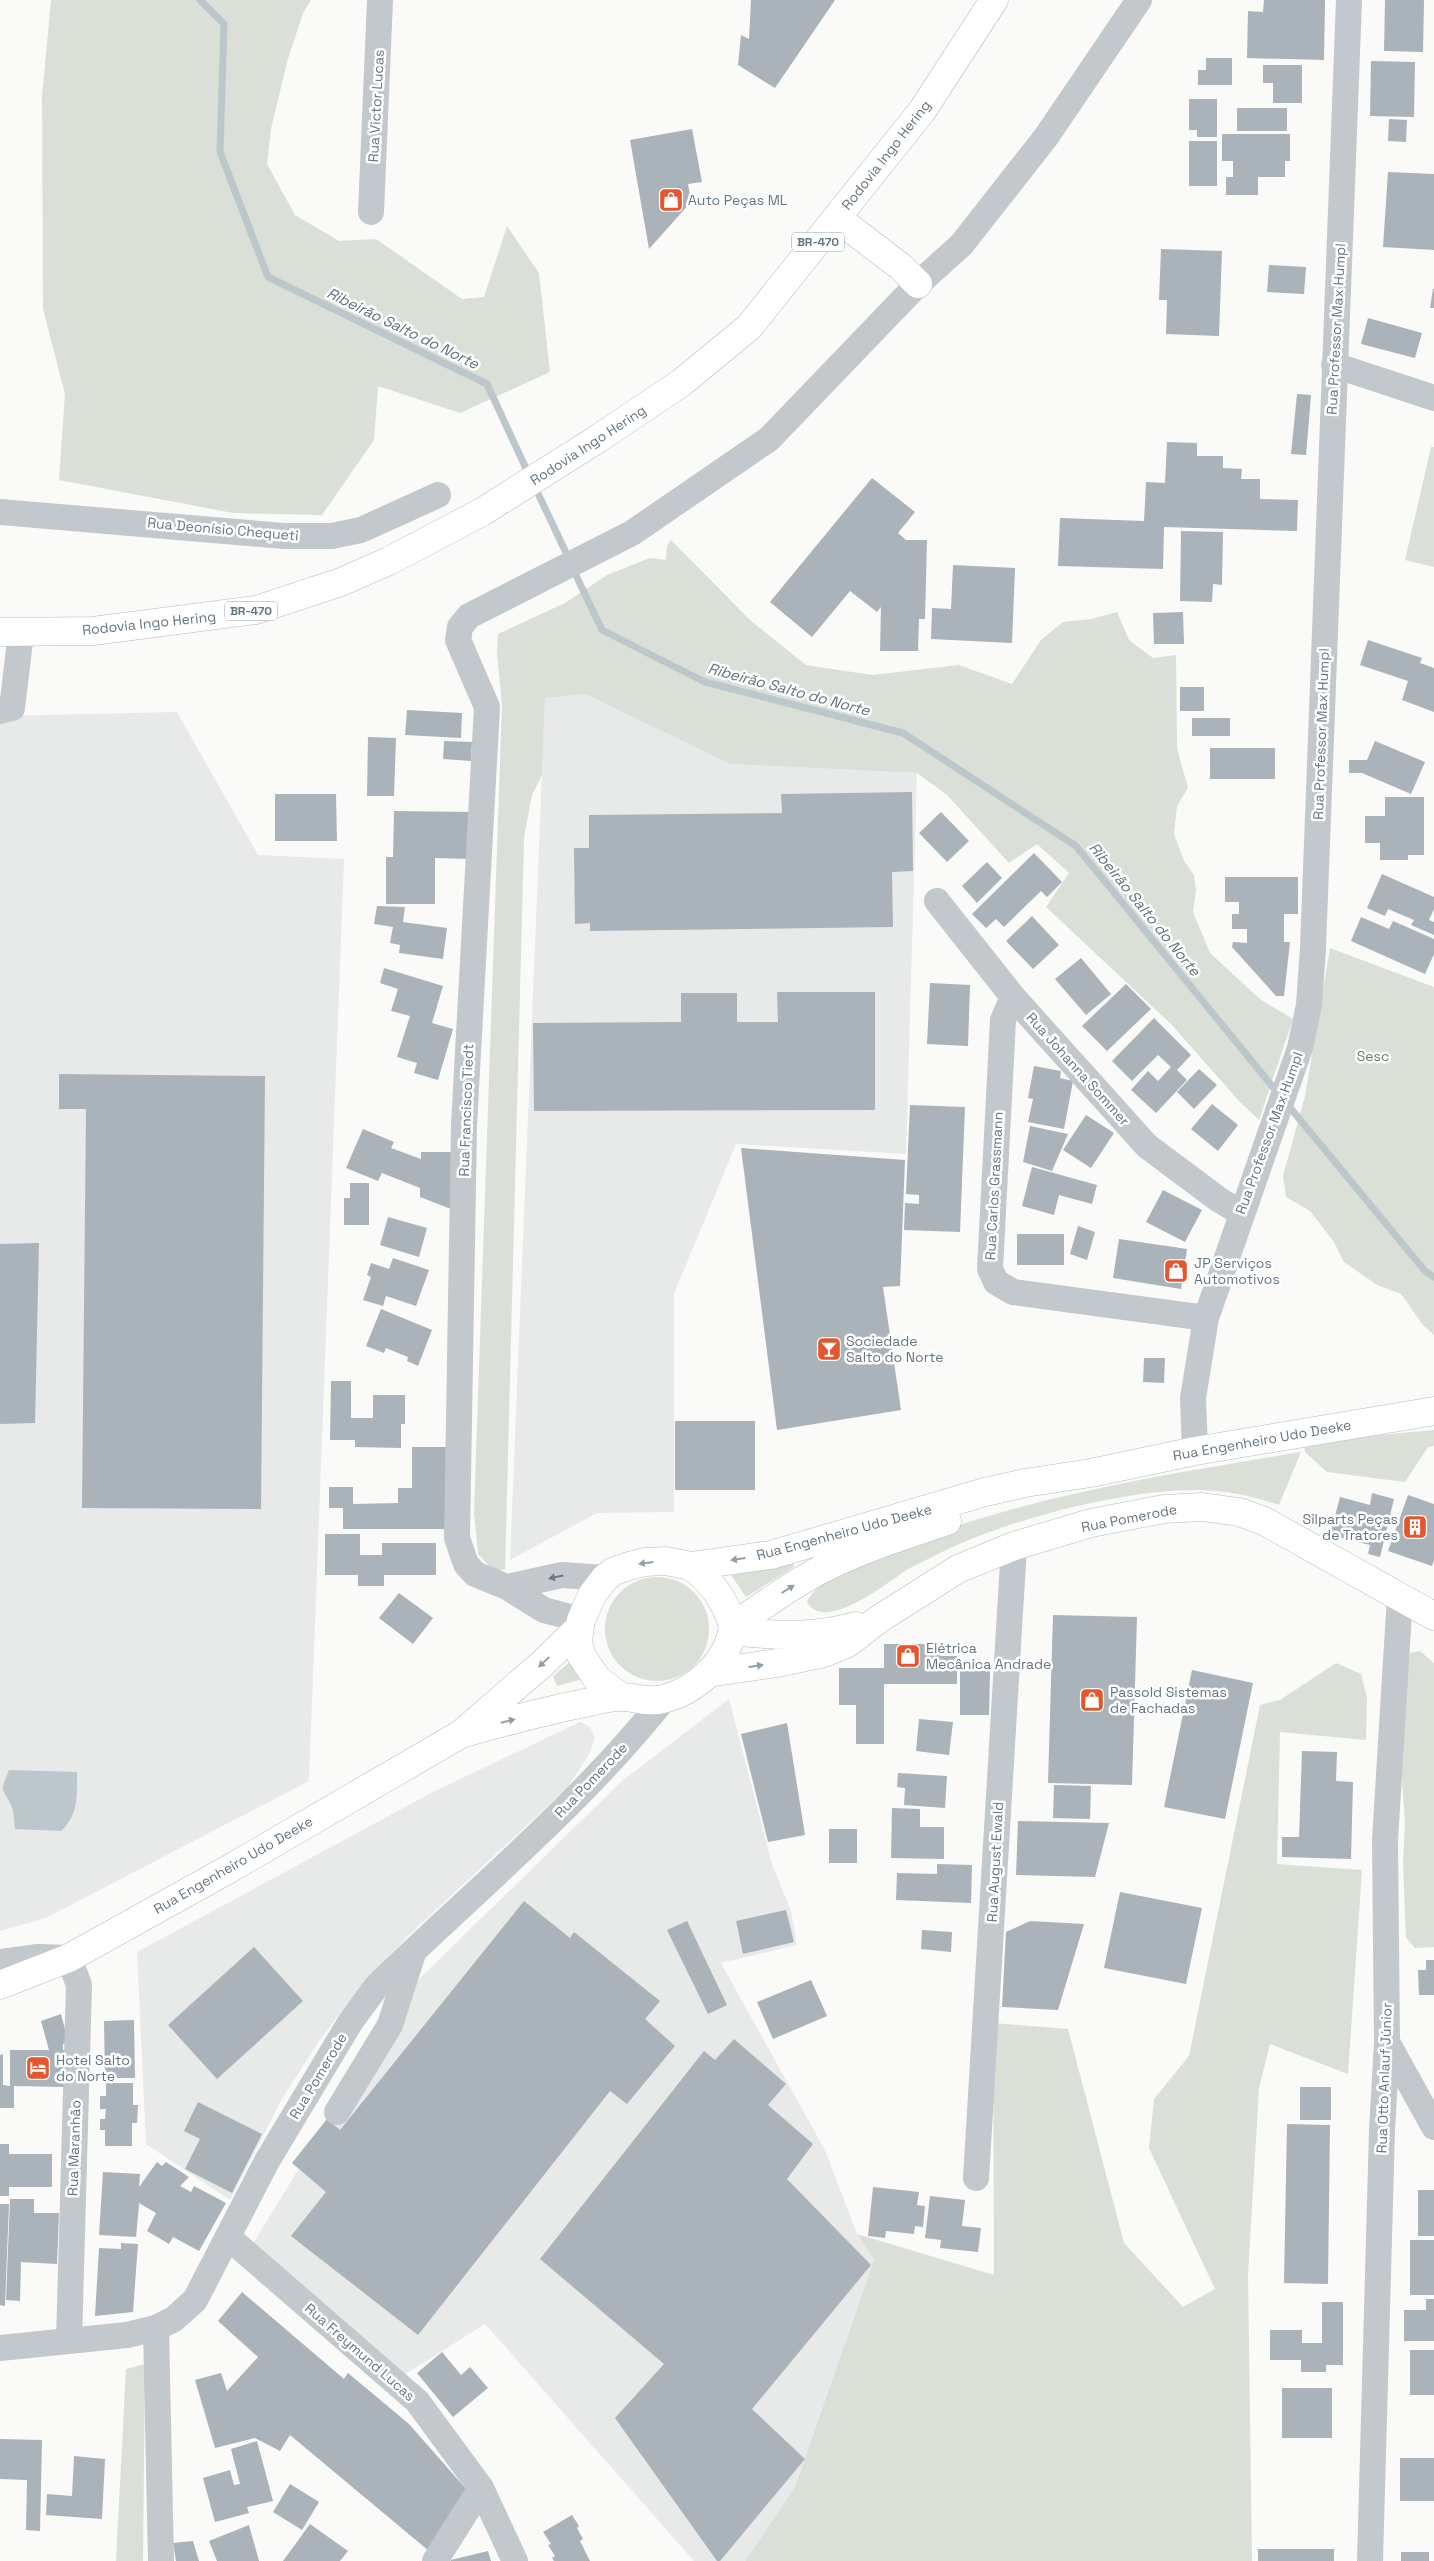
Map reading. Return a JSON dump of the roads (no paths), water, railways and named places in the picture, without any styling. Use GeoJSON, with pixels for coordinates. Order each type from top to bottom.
{"type":"FeatureCollection","features":[{"type":"Feature","properties":{"kind":"main road","name":"Rodovia Ingo Hering"},"geometry":{"type":"LineString","coordinates":[[10,632],[93,631],[256,610],[341,582],[381,565],[482,512],[596,440],[681,383],[749,327],[922,111],[994,0]]}},
{"type":"Feature","properties":{"kind":"main road"},"geometry":{"type":"LineString","coordinates":[[838,218],[901,267],[918,284]]}},
{"type":"Feature","properties":{"kind":"main road","name":"Rua Engenheiro Udo Deeke"},"geometry":{"type":"LineString","coordinates":[[0,1985],[69,1958],[229,1869],[461,1734],[543,1663],[580,1624],[592,1595],[605,1578],[614,1571],[645,1562],[666,1561],[691,1566],[771,1555],[985,1492],[1195,1451],[1434,1411]]}},
{"type":"Feature","properties":{"kind":"main road","name":"Rua Engenheiro Udo Deeke"},"geometry":{"type":"LineString","coordinates":[[461,1734],[560,1708],[625,1698],[644,1701],[664,1699],[692,1686],[708,1673],[718,1662],[733,1629],[824,1568],[882,1544],[1090,1473]]}},
{"type":"Feature","properties":{"kind":"main road","name":"Rua Pomerode"},"geometry":{"type":"LineString","coordinates":[[708,1673],[777,1664],[824,1653],[848,1643],[878,1619],[958,1569],[1014,1546],[1091,1523],[1164,1509],[1202,1507],[1239,1512],[1264,1522],[1434,1616]]}},
{"type":"Feature","properties":{"kind":"main road"},"geometry":{"type":"LineString","coordinates":[[691,1566],[706,1577],[716,1590],[728,1610],[733,1629]]}},
{"type":"Feature","properties":{"kind":"main road","name":"Rua Pomerode"},"geometry":{"type":"LineString","coordinates":[[733,1629],[796,1636],[823,1634],[878,1619]]}},
{"type":"Feature","properties":{"kind":"main road"},"geometry":{"type":"LineString","coordinates":[[580,1624],[578,1641],[581,1655],[597,1679],[625,1698]]}},
{"type":"Feature","properties":{"kind":"street","name":"Rua Victor Lucas"},"geometry":{"type":"LineString","coordinates":[[371,212],[380,0]]}},
{"type":"Feature","properties":{"kind":"street"},"geometry":{"type":"LineString","coordinates":[[918,284],[962,244],[1046,137],[1139,0]]}},
{"type":"Feature","properties":{"kind":"street","name":"Rua Professor Max Humpl"},"geometry":{"type":"LineString","coordinates":[[1195,1451],[1193,1398],[1206,1318],[1300,1048],[1309,1006],[1314,948],[1334,365],[1349,0]]}},
{"type":"Feature","properties":{"kind":"street","name":"Rua Francisco Tiedt"},"geometry":{"type":"LineString","coordinates":[[580,1624],[544,1610],[507,1588],[475,1574],[466,1564],[457,1538],[464,1125],[486,707],[458,640],[460,627],[469,616],[632,533],[769,438],[918,284]]}},
{"type":"Feature","properties":{"kind":"street"},"geometry":{"type":"LineString","coordinates":[[1334,365],[1434,398]]}},
{"type":"Feature","properties":{"kind":"street","name":"Rua Deonísio Chequeti"},"geometry":{"type":"LineString","coordinates":[[0,512],[284,536],[332,536],[360,530],[438,495]]}},
{"type":"Feature","properties":{"kind":"street","name":"Rodovia Ingo Hering"},"geometry":{"type":"LineString","coordinates":[[0,711],[12,708],[10,632]]}},
{"type":"Feature","properties":{"kind":"street","name":"Rua Johanna Sommer"},"geometry":{"type":"LineString","coordinates":[[937,901],[1013,997],[1147,1146],[1218,1199],[1241,1213]]}},
{"type":"Feature","properties":{"kind":"street","name":"Rua Carlos Grassmann"},"geometry":{"type":"LineString","coordinates":[[1013,997],[1003,1020],[990,1269],[996,1282],[1014,1292],[1206,1318]]}},
{"type":"Feature","properties":{"kind":"street","name":"Rua August Ewald"},"geometry":{"type":"LineString","coordinates":[[976,2178],[1014,1546]]}},
{"type":"Feature","properties":{"kind":"street"},"geometry":{"type":"LineString","coordinates":[[507,1588],[562,1575],[605,1578]]}},
{"type":"Feature","properties":{"kind":"street","name":"Rua Otto Anlauf Júnior"},"geometry":{"type":"LineString","coordinates":[[1370,2561],[1382,2130],[1387,2042],[1385,1840],[1400,1596]]}},
{"type":"Feature","properties":{"kind":"street","name":"Rua Pomerode"},"geometry":{"type":"LineString","coordinates":[[625,1698],[633,1714],[630,1740]]}},
{"type":"Feature","properties":{"kind":"street","name":"Rua Pomerode"},"geometry":{"type":"LineString","coordinates":[[0,2348],[127,2335],[156,2328],[174,2319],[195,2300],[267,2161],[351,2020],[376,1987],[565,1809],[630,1740],[664,1699]]}},
{"type":"Feature","properties":{"kind":"street"},"geometry":{"type":"LineString","coordinates":[[337,2112],[390,2024],[414,1950]]}},
{"type":"Feature","properties":{"kind":"street"},"geometry":{"type":"LineString","coordinates":[[0,1962],[38,1957],[69,1958]]}},
{"type":"Feature","properties":{"kind":"street","name":"Rua Maranhão"},"geometry":{"type":"LineString","coordinates":[[69,1958],[79,1986],[69,2340]]}},
{"type":"Feature","properties":{"kind":"street"},"geometry":{"type":"LineString","coordinates":[[1387,2042],[1434,2127]]}},
{"type":"Feature","properties":{"kind":"street","name":"Rua Freymund Lucas"},"geometry":{"type":"LineString","coordinates":[[228,2238],[417,2401],[481,2488],[515,2561]]}},
{"type":"Feature","properties":{"kind":"street"},"geometry":{"type":"LineString","coordinates":[[156,2328],[161,2561]]}},
{"type":"Feature","properties":{"kind":"street"},"geometry":{"type":"LineString","coordinates":[[435,2561],[481,2488]]}},
{"type":"Feature","properties":{"kind":"waterway","name":"Ribeirão Salto do Norte"},"geometry":{"type":"LineString","coordinates":[[200,0],[224,24],[220,152],[268,277],[487,384],[529,475]]}},
{"type":"Feature","properties":{"kind":"waterway","name":"Ribeirão Salto do Norte"},"geometry":{"type":"LineString","coordinates":[[534,485],[569,559]]}},
{"type":"Feature","properties":{"kind":"waterway","name":"Ribeirão Salto do Norte"},"geometry":{"type":"LineString","coordinates":[[573,569],[602,630],[705,682],[903,733],[1076,846],[1277,1092]]}},
{"type":"Feature","properties":{"kind":"waterway","name":"Ribeirão Salto do Norte"},"geometry":{"type":"LineString","coordinates":[[1287,1104],[1425,1271],[1434,1277]]}},
{"type":"Feature","properties":{"kind":"place","name":"Auto Peças ML"},"geometry":{"type":"Point","coordinates":[671,200]}},
{"type":"Feature","properties":{"kind":"place","name":"JP Serviços Automotivos"},"geometry":{"type":"Point","coordinates":[1176,1271]}},
{"type":"Feature","properties":{"kind":"place","name":"Sociedade Salto do Norte"},"geometry":{"type":"Point","coordinates":[829,1349]}},
{"type":"Feature","properties":{"kind":"place","name":"Silparts Peças de Tratores"},"geometry":{"type":"Point","coordinates":[1415,1527]}},
{"type":"Feature","properties":{"kind":"place","name":"Elétrica Mecânica Andrade"},"geometry":{"type":"Point","coordinates":[908,1656]}},
{"type":"Feature","properties":{"kind":"place","name":"Passold Sistemas de Fachadas"},"geometry":{"type":"Point","coordinates":[1092,1700]}},
{"type":"Feature","properties":{"kind":"place","name":"Hotel Salto do Norte"},"geometry":{"type":"Point","coordinates":[38,2068]}},
{"type":"Feature","properties":{"kind":"park label","name":"Sesc"},"geometry":{"type":"Point","coordinates":[1373,1056]}}]}
